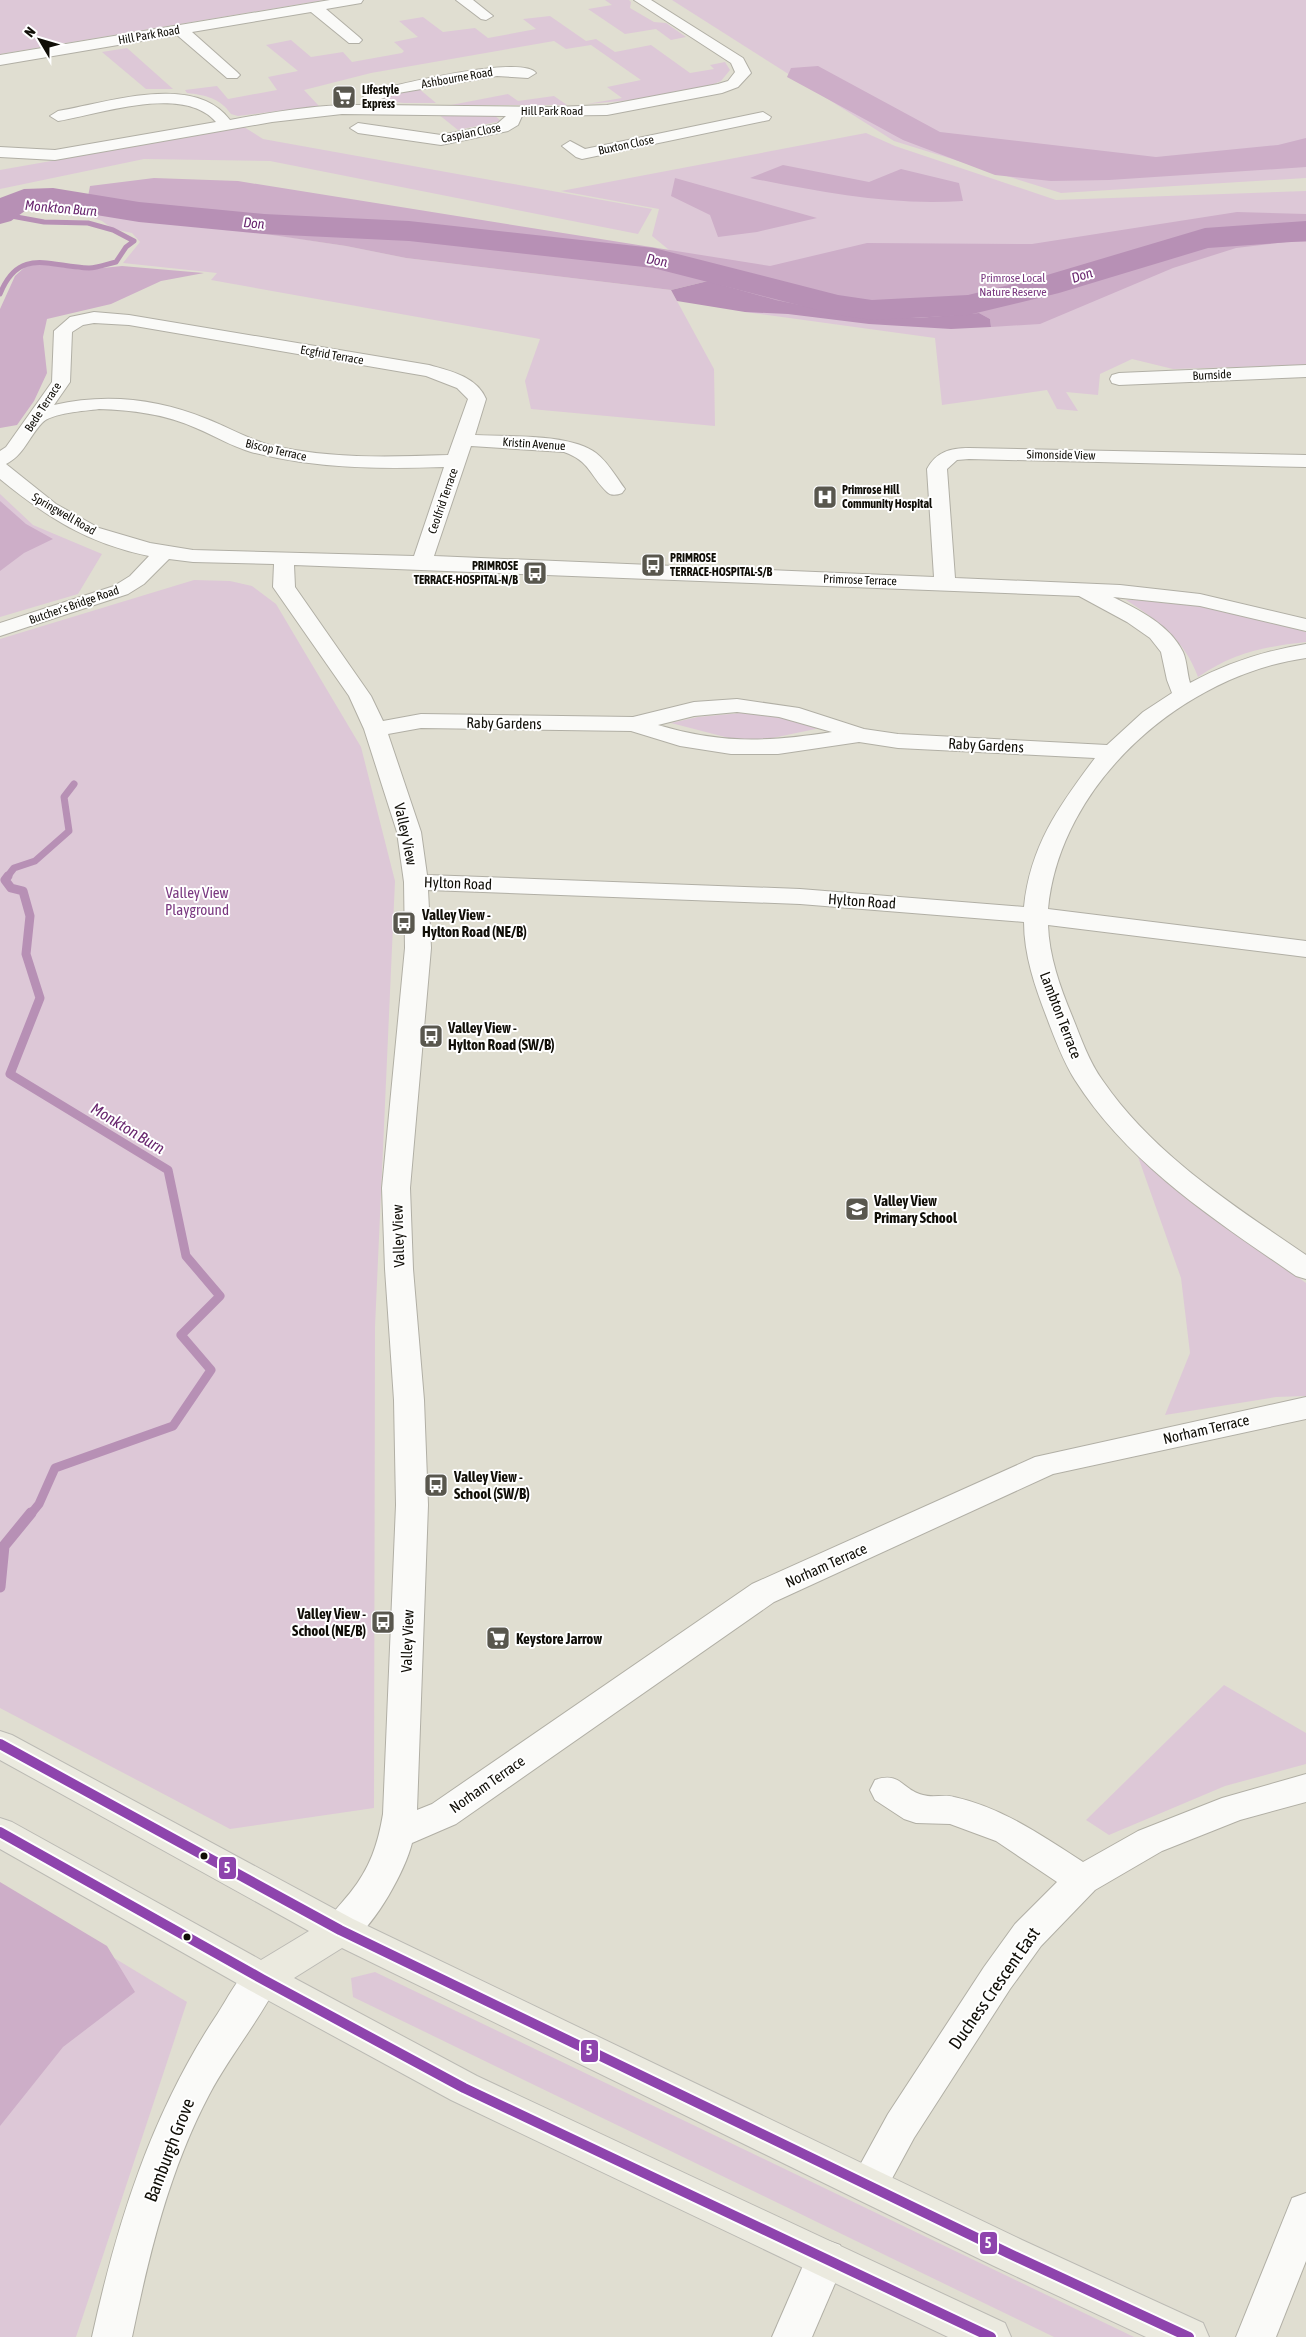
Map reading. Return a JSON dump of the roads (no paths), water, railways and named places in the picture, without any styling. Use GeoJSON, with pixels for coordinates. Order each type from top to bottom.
{"type":"FeatureCollection","features":[{"type":"Feature","properties":{"kind":"main road"},"geometry":{"type":"LineString","coordinates":[[0,1744],[340,1930],[868,2185],[1189,2337]]}},
{"type":"Feature","properties":{"kind":"main road"},"geometry":{"type":"LineString","coordinates":[[0,1832],[262,1979],[464,2088],[991,2337]]}},
{"type":"Feature","properties":{"kind":"main road"},"geometry":{"type":"LineString","coordinates":[[262,1979],[340,1930]]}},
{"type":"Feature","properties":{"kind":"street","name":"Hill Park Road"},"geometry":{"type":"LineString","coordinates":[[0,60],[356,0]]}},
{"type":"Feature","properties":{"kind":"street"},"geometry":{"type":"LineString","coordinates":[[463,0],[486,16]]}},
{"type":"Feature","properties":{"kind":"street","name":"Hill Park Road"},"geometry":{"type":"LineString","coordinates":[[0,152],[55,155],[306,112],[368,109],[583,112],[641,105],[722,88],[733,84],[743,73],[738,61],[641,0]]}},
{"type":"Feature","properties":{"kind":"street"},"geometry":{"type":"LineString","coordinates":[[314,7],[354,40]]}},
{"type":"Feature","properties":{"kind":"street"},"geometry":{"type":"LineString","coordinates":[[181,30],[232,75]]}},
{"type":"Feature","properties":{"kind":"street","name":"Ashbourne Road"},"geometry":{"type":"LineString","coordinates":[[368,109],[370,97],[395,89],[497,71],[528,73]]}},
{"type":"Feature","properties":{"kind":"street"},"geometry":{"type":"LineString","coordinates":[[58,116],[169,98],[197,101],[207,106],[226,125]]}},
{"type":"Feature","properties":{"kind":"street","name":"Buxton Close"},"geometry":{"type":"LineString","coordinates":[[641,105],[683,134]]}},
{"type":"Feature","properties":{"kind":"street","name":"Caspian Close"},"geometry":{"type":"LineString","coordinates":[[352,129],[441,140],[502,128],[512,122],[516,112]]}},
{"type":"Feature","properties":{"kind":"street","name":"Buxton Close"},"geometry":{"type":"LineString","coordinates":[[570,146],[582,154],[763,117]]}},
{"type":"Feature","properties":{"kind":"street","name":"Bede Terrace"},"geometry":{"type":"LineString","coordinates":[[0,460],[13,451],[61,382],[63,332],[67,327],[91,318],[137,321]]}},
{"type":"Feature","properties":{"kind":"street","name":"Ecgfrid Terrace"},"geometry":{"type":"LineString","coordinates":[[137,321],[440,374],[464,386],[476,395],[476,404],[464,440]]}},
{"type":"Feature","properties":{"kind":"street","name":"Burnside"},"geometry":{"type":"LineString","coordinates":[[1119,379],[1306,371]]}},
{"type":"Feature","properties":{"kind":"street","name":"Biscop Terrace"},"geometry":{"type":"LineString","coordinates":[[61,382],[102,402]]}},
{"type":"Feature","properties":{"kind":"street","name":"Biscop Terrace"},"geometry":{"type":"LineString","coordinates":[[38,417],[62,407],[102,402],[163,411],[202,424],[234,440],[258,448],[301,457],[367,463],[457,461]]}},
{"type":"Feature","properties":{"kind":"street","name":"Ceolfrid Terrace"},"geometry":{"type":"LineString","coordinates":[[416,562],[464,440]]}},
{"type":"Feature","properties":{"kind":"street","name":"Kristin Avenue"},"geometry":{"type":"LineString","coordinates":[[464,440],[566,446],[581,450],[591,456],[614,489]]}},
{"type":"Feature","properties":{"kind":"street","name":"Simonside View"},"geometry":{"type":"LineString","coordinates":[[945,584],[937,469],[939,463],[952,455],[982,454],[1306,461]]}},
{"type":"Feature","properties":{"kind":"street","name":"Springwell Road"},"geometry":{"type":"LineString","coordinates":[[0,469],[49,508],[92,532],[132,545],[193,556],[284,558]]}},
{"type":"Feature","properties":{"kind":"street","name":"Butcher's Bridge Road"},"geometry":{"type":"LineString","coordinates":[[0,630],[121,590],[137,580],[164,552]]}},
{"type":"Feature","properties":{"kind":"street","name":"Primrose Terrace"},"geometry":{"type":"LineString","coordinates":[[284,558],[1078,589],[1162,594],[1250,610],[1306,625]]}},
{"type":"Feature","properties":{"kind":"street","name":"Valley View"},"geometry":{"type":"LineString","coordinates":[[284,558],[284,587],[360,696],[375,729],[390,766],[409,832],[416,882],[418,948],[396,1188],[398,1270],[410,1400],[412,1505],[407,1669],[398,1834],[384,1876],[369,1898],[340,1930]]}},
{"type":"Feature","properties":{"kind":"street"},"geometry":{"type":"LineString","coordinates":[[1078,589],[1119,609],[1159,635],[1170,647],[1177,663],[1179,688],[1185,695]]}},
{"type":"Feature","properties":{"kind":"street","name":"Lambton Terrace"},"geometry":{"type":"LineString","coordinates":[[1306,651],[1267,658],[1234,669],[1185,695],[1143,724],[1112,752],[1083,792],[1049,846],[1038,882],[1034,915],[1042,967],[1058,1014],[1079,1063],[1093,1087],[1114,1115],[1156,1157],[1195,1190],[1306,1269]]}},
{"type":"Feature","properties":{"kind":"street","name":"Raby Gardens"},"geometry":{"type":"LineString","coordinates":[[375,729],[422,721],[633,724],[694,709],[734,705],[795,712],[822,720],[859,735],[898,741],[1112,752]]}},
{"type":"Feature","properties":{"kind":"street","name":"Raby Gardens"},"geometry":{"type":"LineString","coordinates":[[633,724],[680,739],[731,748],[778,747],[859,735]]}},
{"type":"Feature","properties":{"kind":"street","name":"Hylton Road"},"geometry":{"type":"LineString","coordinates":[[416,882],[660,889],[817,898],[1034,915],[1306,949]]}},
{"type":"Feature","properties":{"kind":"street","name":"Norham Terrace"},"geometry":{"type":"LineString","coordinates":[[398,1834],[444,1814],[763,1593],[1046,1465],[1306,1408]]}},
{"type":"Feature","properties":{"kind":"street","name":"Duchess Crescent East"},"geometry":{"type":"LineString","coordinates":[[868,2185],[901,2126],[997,1978],[1028,1935],[1082,1880],[1150,1841],[1234,1808],[1306,1788]]}},
{"type":"Feature","properties":{"kind":"street"},"geometry":{"type":"LineString","coordinates":[[887,1790],[916,1809],[952,1810],[1008,1831],[1082,1880]]}},
{"type":"Feature","properties":{"kind":"street","name":"Bamburgh Grove"},"geometry":{"type":"LineString","coordinates":[[112,2337],[122,2291],[157,2170],[187,2100],[222,2037],[262,1979]]}},
{"type":"Feature","properties":{"kind":"street"},"geometry":{"type":"LineString","coordinates":[[1256,2337],[1306,2211]]}},
{"type":"Feature","properties":{"kind":"street"},"geometry":{"type":"LineString","coordinates":[[792,2337],[826,2258]]}},
{"type":"Feature","properties":{"kind":"waterway","name":"Don"},"geometry":{"type":"LineString","coordinates":[[0,214],[10,205],[24,199],[53,198],[139,212],[264,224],[409,231],[654,258],[837,305],[872,310],[968,305],[1047,286],[1205,238],[1306,231]]}},
{"type":"Feature","properties":{"kind":"waterway","name":"Monkton Burn"},"geometry":{"type":"LineString","coordinates":[[0,214],[44,222],[88,223],[113,230],[134,241],[126,247],[116,262],[99,267],[75,267],[49,263],[26,264],[16,270],[8,279],[0,294]]}},
{"type":"Feature","properties":{"kind":"waterway","name":"Monkton Burn"},"geometry":{"type":"LineString","coordinates":[[7,877],[14,868],[35,861],[69,831],[64,797],[74,784]]}},
{"type":"Feature","properties":{"kind":"waterway","name":"Monkton Burn"},"geometry":{"type":"LineString","coordinates":[[8,876],[5,880],[11,888],[23,891],[30,916],[26,954],[40,998],[10,1074],[168,1170],[186,1256],[220,1296],[181,1335],[211,1370],[173,1426],[55,1468],[39,1504],[30,1515]]}},
{"type":"Feature","properties":{"kind":"waterway","name":"Monkton Burn"},"geometry":{"type":"LineString","coordinates":[[0,1587],[4,1546],[31,1513]]}},
{"type":"Feature","properties":{"kind":"place","name":"Lifestyle Express"},"geometry":{"type":"Point","coordinates":[344,97]}},
{"type":"Feature","properties":{"kind":"place","name":"Primrose Hill Community Hospital"},"geometry":{"type":"Point","coordinates":[825,497]}},
{"type":"Feature","properties":{"kind":"place","name":"PRIMROSE TERRACE-HOSPITAL-S/B"},"geometry":{"type":"Point","coordinates":[653,565]}},
{"type":"Feature","properties":{"kind":"place","name":"PRIMROSE TERRACE-HOSPITAL-N/B"},"geometry":{"type":"Point","coordinates":[535,573]}},
{"type":"Feature","properties":{"kind":"place","name":"Valley View - Hylton Road (NE/B)"},"geometry":{"type":"Point","coordinates":[404,923]}},
{"type":"Feature","properties":{"kind":"place","name":"Valley View - Hylton Road (SW/B)"},"geometry":{"type":"Point","coordinates":[431,1036]}},
{"type":"Feature","properties":{"kind":"place","name":"Valley View Primary School"},"geometry":{"type":"Point","coordinates":[857,1209]}},
{"type":"Feature","properties":{"kind":"place","name":"Valley View - School (SW/B)"},"geometry":{"type":"Point","coordinates":[436,1485]}},
{"type":"Feature","properties":{"kind":"place","name":"Valley View - School (NE/B)"},"geometry":{"type":"Point","coordinates":[383,1622]}},
{"type":"Feature","properties":{"kind":"place","name":"Keystore Jarrow"},"geometry":{"type":"Point","coordinates":[498,1638]}},
{"type":"Feature","properties":{"kind":"park label","name":"Primrose Local Nature Reserve"},"geometry":{"type":"Point","coordinates":[1013,285]}},
{"type":"Feature","properties":{"kind":"park label","name":"Valley View Playground"},"geometry":{"type":"Point","coordinates":[197,900]}}]}
